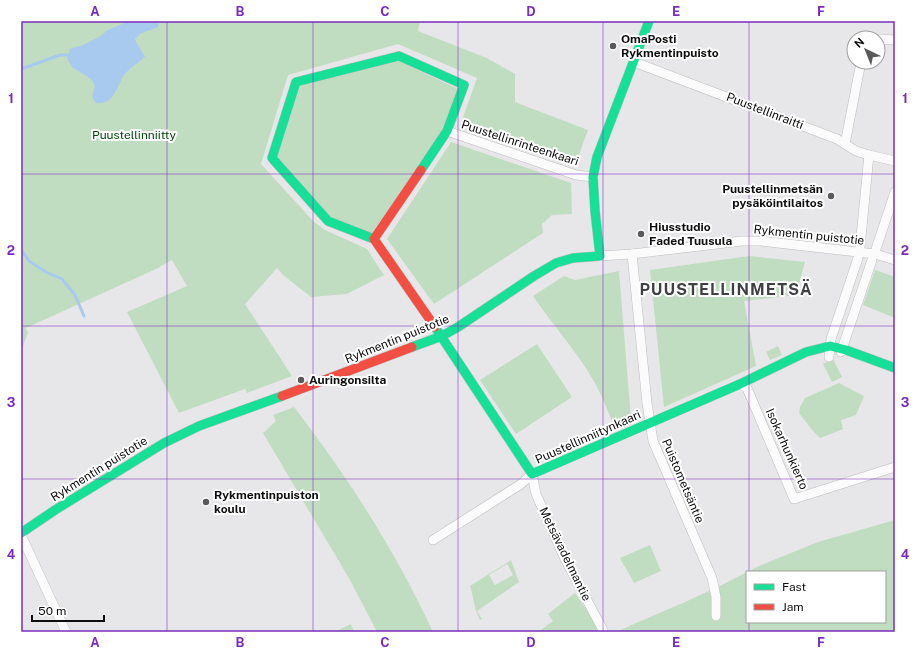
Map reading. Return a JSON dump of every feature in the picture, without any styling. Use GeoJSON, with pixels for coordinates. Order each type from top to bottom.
{"type":"FeatureCollection","features":[{"type":"Feature","properties":{"kind":"street"},"geometry":{"type":"LineString","coordinates":[[600,256],[593,177],[597,157],[649,22]]}},
{"type":"Feature","properties":{"kind":"street"},"geometry":{"type":"LineString","coordinates":[[442,336],[374,240],[328,221],[272,158],[296,82],[399,56],[464,85],[447,131]]}},
{"type":"Feature","properties":{"kind":"street","name":"Puustellinraitti"},"geometry":{"type":"LineString","coordinates":[[634,62],[837,139],[856,151],[869,156],[895,161]]}},
{"type":"Feature","properties":{"kind":"street"},"geometry":{"type":"LineString","coordinates":[[845,144],[859,70]]}},
{"type":"Feature","properties":{"kind":"street","name":"Puustellinrinteenkaari"},"geometry":{"type":"LineString","coordinates":[[374,240],[447,131],[576,174],[593,177]]}},
{"type":"Feature","properties":{"kind":"street"},"geometry":{"type":"LineString","coordinates":[[860,247],[869,156]]}},
{"type":"Feature","properties":{"kind":"street"},"geometry":{"type":"LineString","coordinates":[[876,249],[895,192]]}},
{"type":"Feature","properties":{"kind":"street","name":"Rykmentin puistotie"},"geometry":{"type":"LineString","coordinates":[[21,534],[55,510],[164,443],[204,424],[442,336],[556,263],[573,258],[632,254],[742,241],[761,241],[875,254],[895,260]]}},
{"type":"Feature","properties":{"kind":"street","name":"Puistometsäntie"},"geometry":{"type":"LineString","coordinates":[[632,254],[653,441],[712,578],[716,597],[716,616]]}},
{"type":"Feature","properties":{"kind":"street"},"geometry":{"type":"LineString","coordinates":[[829,357],[831,339],[858,258]]}},
{"type":"Feature","properties":{"kind":"street"},"geometry":{"type":"LineString","coordinates":[[843,350],[872,260]]}},
{"type":"Feature","properties":{"kind":"street","name":"Puustellinniitynkaari"},"geometry":{"type":"LineString","coordinates":[[442,336],[532,474],[740,384],[806,352],[830,346]]}},
{"type":"Feature","properties":{"kind":"street"},"geometry":{"type":"LineString","coordinates":[[830,346],[895,368]]}},
{"type":"Feature","properties":{"kind":"street","name":"Isokarhunkierto"},"geometry":{"type":"LineString","coordinates":[[740,384],[747,388],[794,499],[895,466]]}},
{"type":"Feature","properties":{"kind":"street"},"geometry":{"type":"LineString","coordinates":[[433,540],[521,484],[532,474]]}},
{"type":"Feature","properties":{"kind":"street","name":"Metsävadelmantie"},"geometry":{"type":"LineString","coordinates":[[532,474],[536,494],[565,559],[603,630]]}},
{"type":"Feature","properties":{"kind":"street"},"geometry":{"type":"LineString","coordinates":[[21,534],[66,632]]}},
{"type":"Feature","properties":{"kind":"green space","name":"Puustellinniitty"},"geometry":{"type":"Polygon","coordinates":[[[21,21],[420,21],[418,31],[487,58],[515,74],[515,102],[588,130],[575,166],[460,126],[477,78],[398,44],[288,75],[261,164],[313,221],[325,230],[367,249],[384,275],[347,294],[311,297],[283,275],[277,268],[245,304],[292,376],[247,393],[245,389],[179,413],[127,312],[187,286],[172,260],[156,269],[26,328],[28,333],[21,351],[21,21]]]}},
{"type":"Feature","properties":{"kind":"green space"},"geometry":{"type":"Polygon","coordinates":[[[399,61],[458,89],[443,130],[372,233],[329,216],[277,158],[300,86],[399,61]]]}},
{"type":"Feature","properties":{"kind":"green space"},"geometry":{"type":"Polygon","coordinates":[[[451,142],[571,183],[572,214],[552,215],[542,224],[543,233],[434,304],[387,239],[451,142]]]}},
{"type":"Feature","properties":{"kind":"green space"},"geometry":{"type":"Polygon","coordinates":[[[749,256],[805,262],[796,295],[744,301],[756,366],[664,407],[650,270],[749,256]]]}},
{"type":"Feature","properties":{"kind":"green space"},"geometry":{"type":"Polygon","coordinates":[[[875,270],[895,277],[895,318],[863,305],[875,270]]]}},
{"type":"Feature","properties":{"kind":"green space"},"geometry":{"type":"Polygon","coordinates":[[[619,271],[631,419],[614,425],[595,383],[585,367],[533,296],[564,276],[575,280],[619,271]]]}},
{"type":"Feature","properties":{"kind":"green space"},"geometry":{"type":"Polygon","coordinates":[[[537,344],[572,397],[516,434],[480,380],[537,344]]]}},
{"type":"Feature","properties":{"kind":"green space"},"geometry":{"type":"Polygon","coordinates":[[[778,346],[782,355],[770,360],[766,352],[778,346]]]}},
{"type":"Feature","properties":{"kind":"green space"},"geometry":{"type":"Polygon","coordinates":[[[833,359],[842,377],[832,382],[823,364],[833,359]]]}},
{"type":"Feature","properties":{"kind":"green space"},"geometry":{"type":"Polygon","coordinates":[[[839,383],[864,396],[856,415],[841,420],[843,429],[820,438],[799,413],[800,407],[805,398],[839,383]]]}},
{"type":"Feature","properties":{"kind":"green space"},"geometry":{"type":"Polygon","coordinates":[[[294,407],[333,460],[370,516],[419,602],[433,632],[377,632],[350,580],[263,433],[276,421],[273,415],[294,407]]]}},
{"type":"Feature","properties":{"kind":"green space"},"geometry":{"type":"Polygon","coordinates":[[[895,520],[895,632],[616,632],[699,596],[746,572],[746,623],[886,623],[886,571],[749,571],[818,542],[895,520]]]}},
{"type":"Feature","properties":{"kind":"green space"},"geometry":{"type":"Polygon","coordinates":[[[650,545],[661,571],[634,583],[620,558],[650,545]]]}},
{"type":"Feature","properties":{"kind":"green space"},"geometry":{"type":"Polygon","coordinates":[[[511,560],[519,582],[477,611],[482,619],[480,620],[476,612],[470,586],[511,560]],[[507,564],[489,575],[495,585],[513,575],[507,564]]]}},
{"type":"Feature","properties":{"kind":"green space"},"geometry":{"type":"Polygon","coordinates":[[[575,593],[602,632],[538,632],[553,621],[548,614],[575,593]]]}},
{"type":"Feature","properties":{"kind":"green space"},"geometry":{"type":"Polygon","coordinates":[[[351,624],[354,632],[334,632],[351,624]]]}},
{"type":"Feature","properties":{"kind":"water"},"geometry":{"type":"Polygon","coordinates":[[[129,21],[159,21],[158,27],[140,34],[135,39],[145,57],[125,74],[112,98],[103,103],[96,103],[93,97],[95,86],[91,79],[72,67],[67,58],[70,49],[83,45],[99,37],[108,30],[129,21]]]}},
{"type":"Feature","properties":{"kind":"waterway"},"geometry":{"type":"LineString","coordinates":[[21,69],[60,55],[68,55]]}},
{"type":"Feature","properties":{"kind":"waterway"},"geometry":{"type":"LineString","coordinates":[[21,249],[29,261],[46,272],[62,279],[75,295],[84,316]]}},
{"type":"Feature","properties":{"kind":"traffic: fast"},"geometry":{"type":"LineString","coordinates":[[412,347],[442,336],[458,327],[556,263],[573,258],[600,256],[593,177],[597,157],[649,21]]}},
{"type":"Feature","properties":{"kind":"traffic: fast"},"geometry":{"type":"LineString","coordinates":[[374,239],[328,221],[272,158],[296,82],[399,56],[464,85],[447,131],[421,170]]}},
{"type":"Feature","properties":{"kind":"traffic: fast"},"geometry":{"type":"LineString","coordinates":[[435,327],[532,474],[740,384],[806,352],[830,346],[846,350],[895,368]]}},
{"type":"Feature","properties":{"kind":"traffic: fast"},"geometry":{"type":"LineString","coordinates":[[21,533],[55,510],[164,443],[199,426],[282,396]]}},
{"type":"Feature","properties":{"kind":"traffic: jam"},"geometry":{"type":"LineString","coordinates":[[421,170],[374,239],[435,327]]}},
{"type":"Feature","properties":{"kind":"traffic: jam"},"geometry":{"type":"LineString","coordinates":[[282,396],[412,347]]}},
{"type":"Feature","properties":{"kind":"place","name":"OmaPosti Rykmentinpuisto"},"geometry":{"type":"Point","coordinates":[613,46]}},
{"type":"Feature","properties":{"kind":"place","name":"Puustellinmetsän pysäköintilaitos"},"geometry":{"type":"Point","coordinates":[831,196]}},
{"type":"Feature","properties":{"kind":"place","name":"Hiusstudio Faded Tuusula"},"geometry":{"type":"Point","coordinates":[641,234]}},
{"type":"Feature","properties":{"kind":"place","name":"Auringonsilta"},"geometry":{"type":"Point","coordinates":[301,380]}},
{"type":"Feature","properties":{"kind":"place","name":"Rykmentinpuiston koulu"},"geometry":{"type":"Point","coordinates":[206,502]}},
{"type":"Feature","properties":{"kind":"district","name":"PUUSTELLINMETSÄ"},"geometry":{"type":"Point","coordinates":[726,289]}}]}
